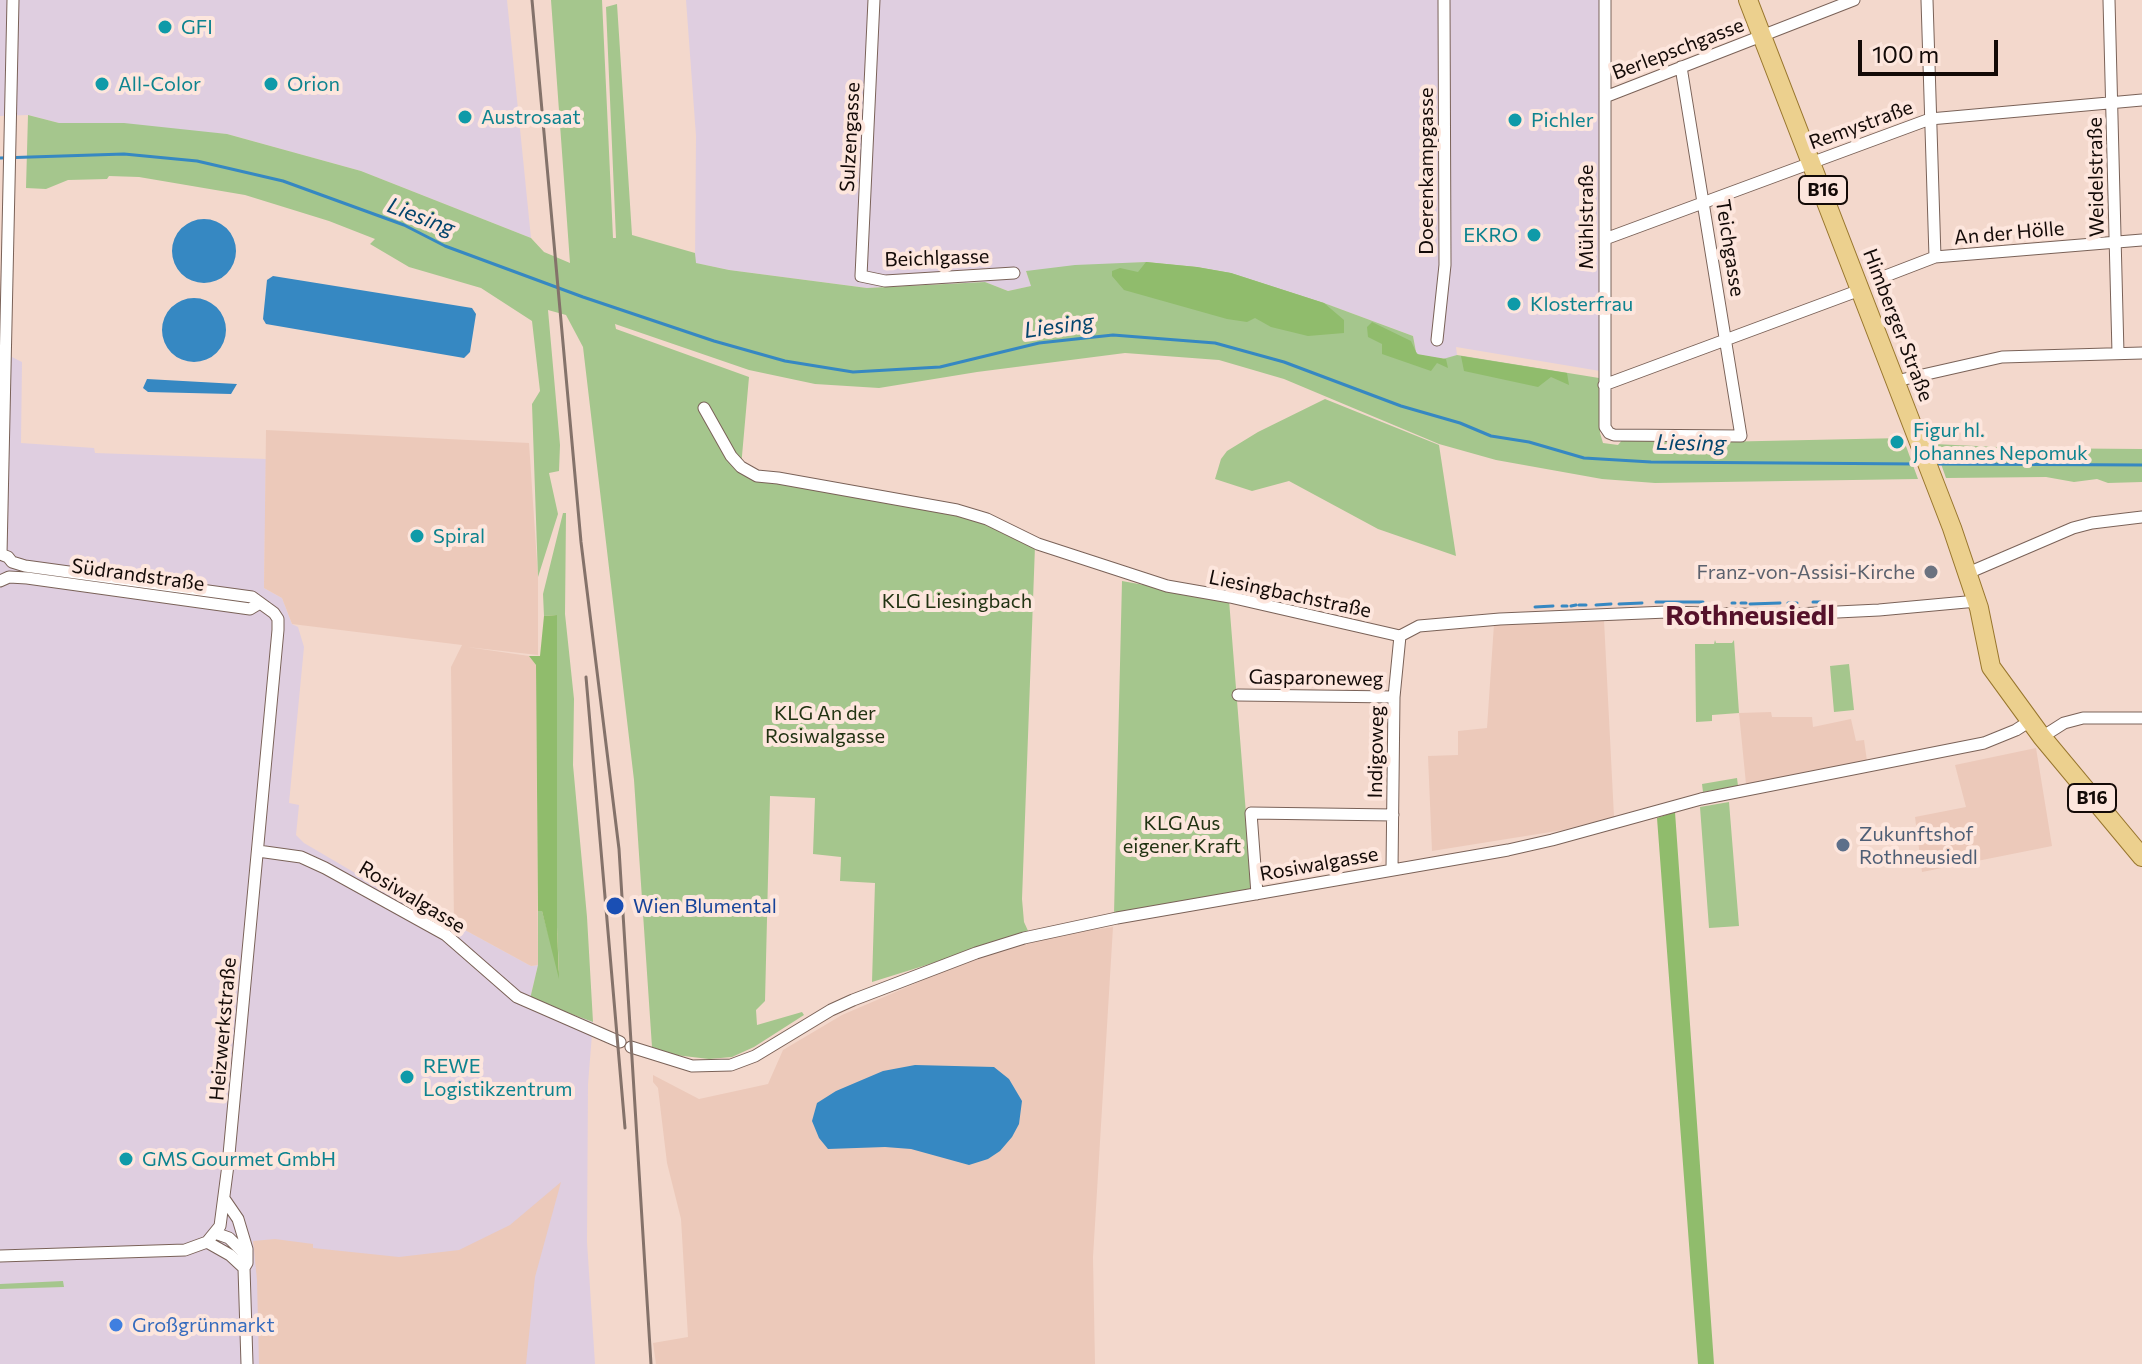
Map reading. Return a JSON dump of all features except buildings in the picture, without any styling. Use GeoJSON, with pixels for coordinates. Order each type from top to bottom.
{"type":"FeatureCollection","features":[{"type":"Feature","properties":{"kind":"main road","name":"Himberger Straße"},"geometry":{"type":"LineString","coordinates":[[1748,0],[1968,573],[1972,601],[1991,667],[2042,737],[2142,857]]}},
{"type":"Feature","properties":{"kind":"street"},"geometry":{"type":"LineString","coordinates":[[0,554],[13,0]]}},
{"type":"Feature","properties":{"kind":"street","name":"Sulzengasse"},"geometry":{"type":"LineString","coordinates":[[861,276],[874,0]]}},
{"type":"Feature","properties":{"kind":"street","name":"Doerenkampgasse"},"geometry":{"type":"LineString","coordinates":[[1437,340],[1445,265],[1444,0]]}},
{"type":"Feature","properties":{"kind":"street","name":"Mühlstraße"},"geometry":{"type":"LineString","coordinates":[[1605,0],[1604,385],[1605,427],[1609,433]]}},
{"type":"Feature","properties":{"kind":"street","name":"Berlepschgasse"},"geometry":{"type":"LineString","coordinates":[[1605,97],[1854,0]]}},
{"type":"Feature","properties":{"kind":"street"},"geometry":{"type":"LineString","coordinates":[[1927,0],[1935,257]]}},
{"type":"Feature","properties":{"kind":"street","name":"Weidelstraße"},"geometry":{"type":"LineString","coordinates":[[2109,0],[2118,353]]}},
{"type":"Feature","properties":{"kind":"street","name":"Teichgasse"},"geometry":{"type":"LineString","coordinates":[[1609,433],[1741,436],[1681,67]]}},
{"type":"Feature","properties":{"kind":"street","name":"Remystraße"},"geometry":{"type":"LineString","coordinates":[[1605,239],[1930,119],[2142,100]]}},
{"type":"Feature","properties":{"kind":"street","name":"An der Hölle"},"geometry":{"type":"LineString","coordinates":[[1883,277],[1935,257],[2142,240]]}},
{"type":"Feature","properties":{"kind":"street","name":"Beichlgasse"},"geometry":{"type":"LineString","coordinates":[[861,276],[885,281],[1014,273]]}},
{"type":"Feature","properties":{"kind":"street"},"geometry":{"type":"LineString","coordinates":[[1604,385],[1860,290]]}},
{"type":"Feature","properties":{"kind":"street"},"geometry":{"type":"LineString","coordinates":[[1896,381],[2002,357],[2142,353]]}},
{"type":"Feature","properties":{"kind":"street","name":"Liesingbachstraße"},"geometry":{"type":"LineString","coordinates":[[704,408],[731,456],[741,467],[757,476],[957,510],[987,519],[1065,554],[1167,586],[1230,597],[1400,636]]}},
{"type":"Feature","properties":{"kind":"street"},"geometry":{"type":"LineString","coordinates":[[1968,573],[2073,528],[2142,517]]}},
{"type":"Feature","properties":{"kind":"street","name":"Südrandstraße"},"geometry":{"type":"LineString","coordinates":[[0,554],[12,562],[13,570],[5,579]]}},
{"type":"Feature","properties":{"kind":"street","name":"Südrandstraße"},"geometry":{"type":"LineString","coordinates":[[12,562],[252,597],[265,606]]}},
{"type":"Feature","properties":{"kind":"street","name":"Südrandstraße"},"geometry":{"type":"LineString","coordinates":[[5,579],[250,609],[265,606]]}},
{"type":"Feature","properties":{"kind":"street"},"geometry":{"type":"LineString","coordinates":[[1400,636],[1419,626],[1509,618],[1667,612],[1775,615],[1972,601]]}},
{"type":"Feature","properties":{"kind":"street","name":"Heizwerkstraße"},"geometry":{"type":"LineString","coordinates":[[211,1237],[223,1217],[225,1200],[278,630],[278,619],[265,606]]}},
{"type":"Feature","properties":{"kind":"street","name":"Indigoweg"},"geometry":{"type":"LineString","coordinates":[[1392,869],[1394,697],[1400,636]]}},
{"type":"Feature","properties":{"kind":"street","name":"Gasparoneweg"},"geometry":{"type":"LineString","coordinates":[[1238,695],[1394,697]]}},
{"type":"Feature","properties":{"kind":"street"},"geometry":{"type":"LineString","coordinates":[[2042,737],[2064,723],[2083,718],[2142,718]]}},
{"type":"Feature","properties":{"kind":"street","name":"Rosiwalgasse"},"geometry":{"type":"LineString","coordinates":[[258,851],[301,857],[317,863],[446,935],[517,997],[625,1045],[692,1066],[731,1065],[755,1056],[840,1006],[991,948],[1095,922],[1508,850],[1701,799],[1984,743],[2030,721]]}},
{"type":"Feature","properties":{"kind":"street"},"geometry":{"type":"LineString","coordinates":[[1257,894],[1251,813],[1393,815]]}},
{"type":"Feature","properties":{"kind":"street"},"geometry":{"type":"LineString","coordinates":[[225,1200],[238,1219],[247,1249],[244,1268],[247,1364]]}},
{"type":"Feature","properties":{"kind":"street"},"geometry":{"type":"LineString","coordinates":[[0,1256],[185,1250],[211,1237],[229,1238],[246,1255]]}},
{"type":"Feature","properties":{"kind":"street"},"geometry":{"type":"LineString","coordinates":[[211,1237],[244,1268]]}},
{"type":"Feature","properties":{"kind":"shaded area"},"geometry":{"type":"Polygon","coordinates":[[[0,0],[507,0],[531,238],[361,171],[227,134],[59,123],[28,115],[0,116],[0,0]]]}},
{"type":"Feature","properties":{"kind":"shaded area"},"geometry":{"type":"Polygon","coordinates":[[[686,0],[1599,0],[1600,371],[1456,347],[1457,355],[1446,359],[1419,355],[1413,336],[1231,273],[1197,267],[1146,262],[1026,272],[1032,286],[1008,291],[985,282],[867,288],[695,263],[696,136],[686,0]]]}},
{"type":"Feature","properties":{"kind":"shaded area"},"geometry":{"type":"Polygon","coordinates":[[[0,351],[22,362],[21,443],[94,448],[95,453],[266,459],[264,588],[282,598],[292,624],[298,627],[304,647],[289,803],[299,805],[296,835],[304,843],[454,931],[454,924],[531,966],[538,965],[530,999],[593,1022],[588,1084],[587,1242],[595,1364],[0,1364],[0,351]]]}},
{"type":"Feature","properties":{"kind":"shaded area"},"geometry":{"type":"Polygon","coordinates":[[[266,430],[529,443],[538,577],[538,655],[467,647],[529,656],[536,665],[538,965],[531,966],[454,924],[451,667],[462,645],[292,624],[282,598],[264,588],[266,430]]]}},
{"type":"Feature","properties":{"kind":"shaded area"},"geometry":{"type":"Polygon","coordinates":[[[1604,620],[1614,817],[1563,830],[1432,851],[1428,756],[1458,755],[1458,731],[1487,728],[1494,624],[1604,620]]]}},
{"type":"Feature","properties":{"kind":"shaded area"},"geometry":{"type":"Polygon","coordinates":[[[1771,712],[1772,717],[1812,717],[1813,727],[1851,719],[1856,741],[1864,740],[1867,761],[1746,784],[1739,713],[1771,712]]]}},
{"type":"Feature","properties":{"kind":"shaded area"},"geometry":{"type":"Polygon","coordinates":[[[2036,748],[2052,846],[1922,872],[1915,817],[1966,807],[1955,765],[2036,748]]]}},
{"type":"Feature","properties":{"kind":"shaded area"},"geometry":{"type":"Polygon","coordinates":[[[1113,927],[1093,1257],[1095,1364],[656,1364],[653,1343],[688,1337],[681,1219],[667,1163],[658,1088],[653,1082],[653,1075],[699,1099],[768,1084],[783,1050],[842,1015],[1000,951],[1064,934],[1113,927]]]}},
{"type":"Feature","properties":{"kind":"shaded area"},"geometry":{"type":"Polygon","coordinates":[[[561,1182],[535,1277],[526,1364],[259,1364],[253,1241],[275,1239],[313,1244],[313,1248],[399,1257],[459,1250],[510,1225],[561,1182]]]}},
{"type":"Feature","properties":{"kind":"green space"},"geometry":{"type":"Polygon","coordinates":[[[551,0],[602,0],[613,238],[616,238],[606,7],[617,4],[632,235],[695,253],[696,263],[867,288],[985,282],[1008,291],[1031,286],[1026,271],[1075,265],[1146,262],[1231,273],[1413,336],[1419,355],[1443,359],[1457,355],[1599,378],[1603,443],[1618,445],[1623,439],[1715,442],[1903,438],[1918,479],[1655,483],[1602,479],[1496,460],[1439,444],[1284,379],[1219,360],[1125,353],[879,388],[815,384],[749,370],[615,324],[616,329],[749,377],[741,467],[744,469],[978,521],[1035,546],[1022,899],[1024,922],[1029,933],[872,982],[875,883],[840,881],[841,857],[813,854],[815,798],[770,796],[765,1001],[756,1010],[757,1025],[802,1012],[804,1015],[754,1047],[732,1057],[709,1059],[675,1055],[652,1047],[634,780],[583,347],[566,315],[548,310],[560,445],[559,471],[549,473],[558,514],[538,577],[532,404],[540,391],[532,321],[481,288],[409,267],[370,244],[375,239],[245,195],[139,177],[109,176],[107,179],[68,180],[46,189],[26,188],[28,115],[59,123],[124,123],[227,134],[361,171],[531,238],[544,252],[570,263],[551,0]]]}},
{"type":"Feature","properties":{"kind":"green space"},"geometry":{"type":"Polygon","coordinates":[[[1146,262],[1231,273],[1324,303],[1344,320],[1344,333],[1308,336],[1271,327],[1255,318],[1247,322],[1227,319],[1124,290],[1112,276],[1112,271],[1120,268],[1138,272],[1146,262]]]}},
{"type":"Feature","properties":{"kind":"green space"},"geometry":{"type":"Polygon","coordinates":[[[1372,322],[1411,341],[1417,354],[1446,359],[1448,368],[1437,363],[1431,371],[1382,354],[1382,344],[1368,337],[1367,327],[1372,322]]]}},
{"type":"Feature","properties":{"kind":"green space"},"geometry":{"type":"Polygon","coordinates":[[[1461,356],[1567,373],[1569,385],[1551,377],[1538,387],[1464,371],[1461,356]]]}},
{"type":"Feature","properties":{"kind":"green space"},"geometry":{"type":"Polygon","coordinates":[[[1325,399],[1439,445],[1456,556],[1378,529],[1289,481],[1252,491],[1215,479],[1227,451],[1325,399]]]}},
{"type":"Feature","properties":{"kind":"green space"},"geometry":{"type":"Polygon","coordinates":[[[1934,444],[2142,449],[2142,482],[2108,483],[2097,479],[2074,482],[2046,477],[1946,478],[1934,444]]]}},
{"type":"Feature","properties":{"kind":"green space"},"geometry":{"type":"Polygon","coordinates":[[[563,513],[566,513],[565,614],[574,699],[573,765],[593,1022],[530,999],[538,965],[538,911],[542,911],[559,973],[557,615],[544,616],[543,594],[563,513]]]}},
{"type":"Feature","properties":{"kind":"green space","name":"KLG Aus eigener Kraft"},"geometry":{"type":"Polygon","coordinates":[[[1122,581],[1229,600],[1252,889],[1114,914],[1122,581]]]}},
{"type":"Feature","properties":{"kind":"green space"},"geometry":{"type":"Polygon","coordinates":[[[557,615],[559,979],[542,911],[538,911],[536,665],[529,656],[540,656],[544,616],[557,615]]]}},
{"type":"Feature","properties":{"kind":"green space"},"geometry":{"type":"Polygon","coordinates":[[[1715,640],[1716,643],[1732,643],[1734,640],[1739,713],[1712,715],[1712,721],[1696,722],[1695,644],[1714,644],[1715,640]]]}},
{"type":"Feature","properties":{"kind":"green space"},"geometry":{"type":"Polygon","coordinates":[[[1849,664],[1854,710],[1834,712],[1830,666],[1849,664]]]}},
{"type":"Feature","properties":{"kind":"green space"},"geometry":{"type":"Polygon","coordinates":[[[1737,778],[1738,786],[1703,792],[1702,784],[1737,778]]]}},
{"type":"Feature","properties":{"kind":"green space"},"geometry":{"type":"Polygon","coordinates":[[[1729,802],[1739,926],[1709,928],[1700,807],[1729,802]]]}},
{"type":"Feature","properties":{"kind":"green space"},"geometry":{"type":"Polygon","coordinates":[[[1675,812],[1714,1364],[1698,1364],[1657,818],[1675,812]]]}},
{"type":"Feature","properties":{"kind":"green space"},"geometry":{"type":"Polygon","coordinates":[[[63,1281],[64,1287],[0,1289],[0,1284],[63,1281]]]}},
{"type":"Feature","properties":{"kind":"water"},"geometry":{"type":"Polygon","coordinates":[[[198,219],[210,219],[227,228],[234,239],[234,263],[227,274],[210,283],[198,283],[186,278],[177,269],[172,257],[172,245],[177,233],[186,224],[198,219]]]}},
{"type":"Feature","properties":{"kind":"water"},"geometry":{"type":"Polygon","coordinates":[[[273,276],[472,308],[476,314],[470,352],[464,358],[266,324],[263,319],[267,280],[273,276]]]}},
{"type":"Feature","properties":{"kind":"water"},"geometry":{"type":"Polygon","coordinates":[[[188,298],[200,298],[217,307],[224,318],[224,342],[217,353],[200,362],[188,362],[176,357],[167,348],[162,336],[162,324],[167,312],[176,303],[188,298]]]}},
{"type":"Feature","properties":{"kind":"water"},"geometry":{"type":"Polygon","coordinates":[[[147,379],[237,384],[231,394],[148,392],[143,388],[147,379]]]}},
{"type":"Feature","properties":{"kind":"water"},"geometry":{"type":"Polygon","coordinates":[[[915,1065],[994,1067],[1009,1079],[1022,1101],[1019,1124],[1000,1151],[969,1165],[911,1149],[828,1149],[812,1121],[817,1103],[836,1091],[883,1071],[915,1065]]]}},
{"type":"Feature","properties":{"kind":"waterway","name":"Liesing"},"geometry":{"type":"LineString","coordinates":[[0,158],[124,154],[197,161],[283,181],[404,225],[445,246],[714,341],[785,361],[853,372],[940,367],[1039,343],[1113,335],[1215,343],[1284,362],[1491,436],[1529,442],[1584,458],[1651,462],[1919,464]]}},
{"type":"Feature","properties":{"kind":"waterway","name":"Liesing"},"geometry":{"type":"LineString","coordinates":[[1934,464],[2142,465]]}},
{"type":"Feature","properties":{"kind":"waterway"},"geometry":{"type":"LineString","coordinates":[[1656,602],[1703,602]]}},
{"type":"Feature","properties":{"kind":"waterway"},"geometry":{"type":"LineString","coordinates":[[1813,602],[1820,602]]}},
{"type":"Feature","properties":{"kind":"waterway"},"geometry":{"type":"LineString","coordinates":[[1619,604],[1642,603]]}},
{"type":"Feature","properties":{"kind":"waterway"},"geometry":{"type":"LineString","coordinates":[[1741,603],[1746,603]]}},
{"type":"Feature","properties":{"kind":"waterway"},"geometry":{"type":"LineString","coordinates":[[1750,604],[1780,603]]}},
{"type":"Feature","properties":{"kind":"waterway"},"geometry":{"type":"LineString","coordinates":[[1788,603],[1797,603]]}},
{"type":"Feature","properties":{"kind":"waterway"},"geometry":{"type":"LineString","coordinates":[[1596,605],[1611,604]]}},
{"type":"Feature","properties":{"kind":"waterway"},"geometry":{"type":"LineString","coordinates":[[1571,606],[1576,605]]}},
{"type":"Feature","properties":{"kind":"waterway"},"geometry":{"type":"LineString","coordinates":[[1579,605],[1586,605]]}},
{"type":"Feature","properties":{"kind":"waterway"},"geometry":{"type":"LineString","coordinates":[[1535,607],[1553,606]]}},
{"type":"Feature","properties":{"kind":"waterway"},"geometry":{"type":"LineString","coordinates":[[1562,606],[1567,606]]}},
{"type":"Feature","properties":{"kind":"railway"},"geometry":{"type":"LineString","coordinates":[[532,0],[581,542],[619,849],[651,1364]]}},
{"type":"Feature","properties":{"kind":"railway"},"geometry":{"type":"LineString","coordinates":[[586,677],[625,1128]]}},
{"type":"Feature","properties":{"kind":"place","name":"GFI"},"geometry":{"type":"Point","coordinates":[165,27]}},
{"type":"Feature","properties":{"kind":"place","name":"All-Color"},"geometry":{"type":"Point","coordinates":[102,84]}},
{"type":"Feature","properties":{"kind":"place","name":"Orion"},"geometry":{"type":"Point","coordinates":[271,84]}},
{"type":"Feature","properties":{"kind":"place","name":"Austrosaat"},"geometry":{"type":"Point","coordinates":[465,117]}},
{"type":"Feature","properties":{"kind":"place","name":"Pichler"},"geometry":{"type":"Point","coordinates":[1515,120]}},
{"type":"Feature","properties":{"kind":"place","name":"EKRO"},"geometry":{"type":"Point","coordinates":[1534,235]}},
{"type":"Feature","properties":{"kind":"place","name":"Klosterfrau"},"geometry":{"type":"Point","coordinates":[1514,304]}},
{"type":"Feature","properties":{"kind":"place","name":"Figur hl. Johannes Nepomuk"},"geometry":{"type":"Point","coordinates":[1897,442]}},
{"type":"Feature","properties":{"kind":"place","name":"Spiral"},"geometry":{"type":"Point","coordinates":[417,536]}},
{"type":"Feature","properties":{"kind":"place","name":"Franz-von-Assisi-Kirche"},"geometry":{"type":"Point","coordinates":[1931,572]}},
{"type":"Feature","properties":{"kind":"place","name":"Zukunftshof Rothneusiedl"},"geometry":{"type":"Point","coordinates":[1843,845]}},
{"type":"Feature","properties":{"kind":"place","name":"Wien Blumental"},"geometry":{"type":"Point","coordinates":[615,906]}},
{"type":"Feature","properties":{"kind":"place","name":"REWE Logistikzentrum"},"geometry":{"type":"Point","coordinates":[407,1077]}},
{"type":"Feature","properties":{"kind":"place","name":"GMS Gourmet GmbH"},"geometry":{"type":"Point","coordinates":[126,1159]}},
{"type":"Feature","properties":{"kind":"place","name":"Großgrünmarkt"},"geometry":{"type":"Point","coordinates":[116,1325]}},
{"type":"Feature","properties":{"kind":"district","name":"Rothneusiedl"},"geometry":{"type":"Point","coordinates":[1750,616]}},
{"type":"Feature","properties":{"kind":"park label","name":"KLG Liesingbach"},"geometry":{"type":"Point","coordinates":[957,601]}},
{"type":"Feature","properties":{"kind":"park label","name":"KLG An der Rosiwalgasse"},"geometry":{"type":"Point","coordinates":[825,724]}}]}
